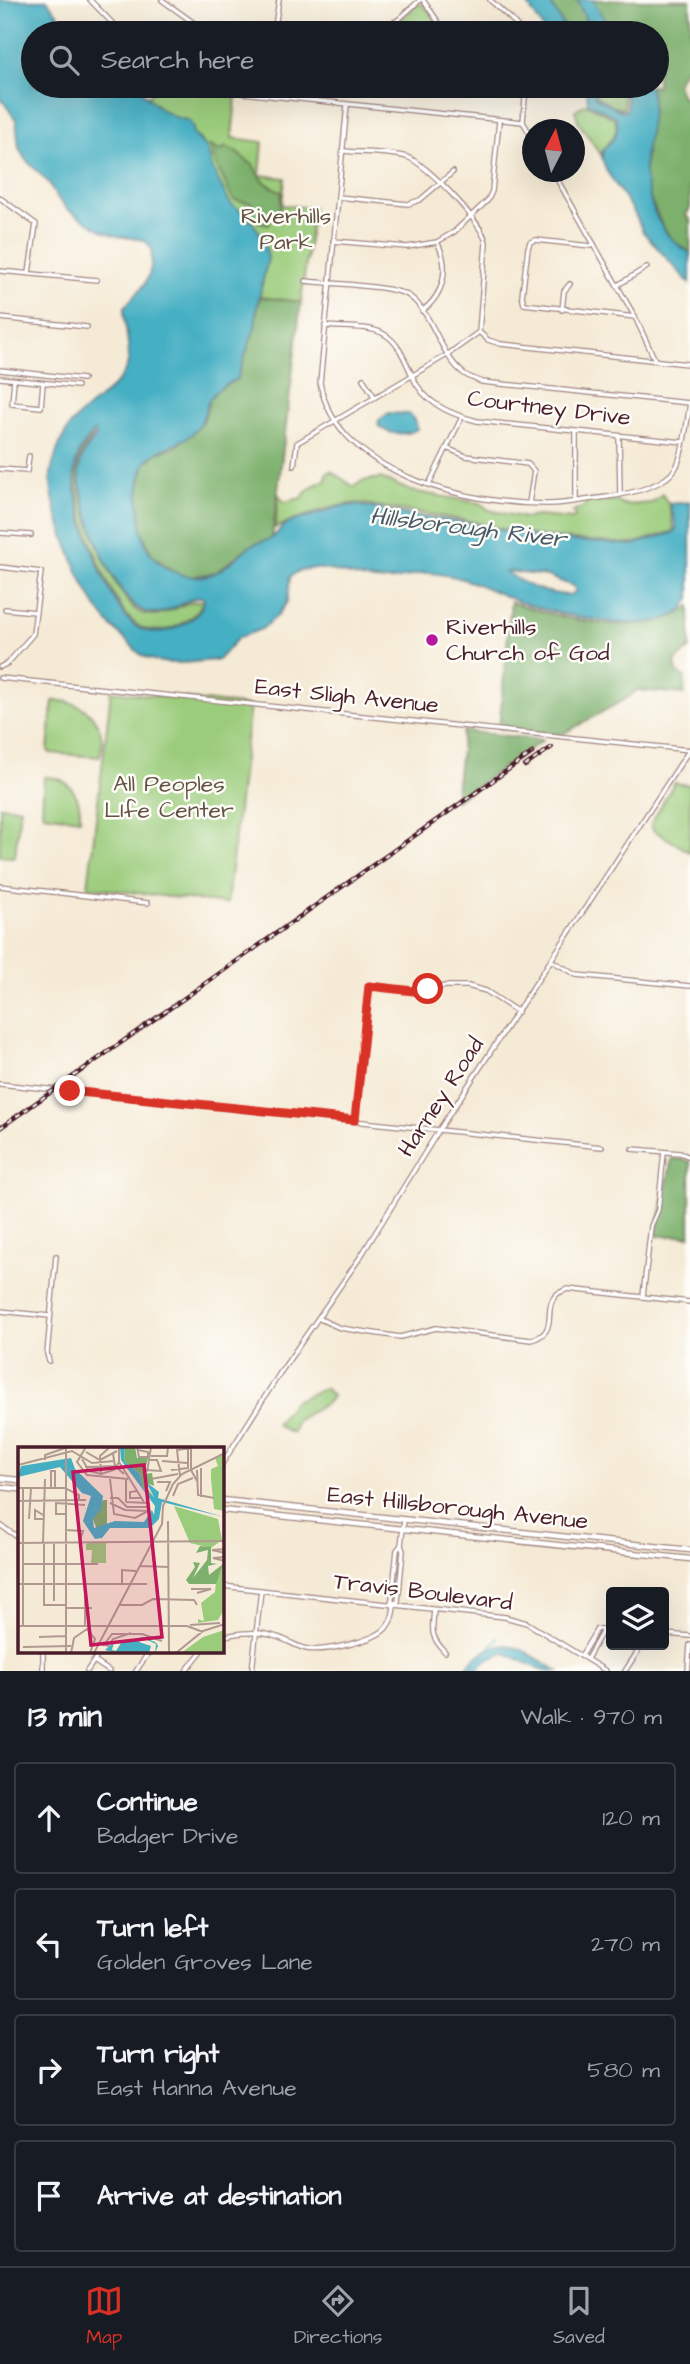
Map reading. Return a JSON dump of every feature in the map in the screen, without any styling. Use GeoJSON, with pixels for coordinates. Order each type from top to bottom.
{"type":"FeatureCollection","features":[{"type":"Feature","properties":{"kind":"main road"},"geometry":{"type":"LineString","coordinates":[[0,1478],[18,1480]]}},
{"type":"Feature","properties":{"kind":"main road"},"geometry":{"type":"LineString","coordinates":[[0,1487],[18,1489]]}},
{"type":"Feature","properties":{"kind":"main road","name":"East Hillsborough Avenue"},"geometry":{"type":"LineString","coordinates":[[224,1500],[690,1550]]}},
{"type":"Feature","properties":{"kind":"main road","name":"East Hillsborough Avenue"},"geometry":{"type":"LineString","coordinates":[[224,1510],[690,1559]]}},
{"type":"Feature","properties":{"kind":"main road"},"geometry":{"type":"LineString","coordinates":[[569,1547],[571,1537]]}},
{"type":"Feature","properties":{"kind":"main road"},"geometry":{"type":"LineString","coordinates":[[639,1554],[640,1544]]}},
{"type":"Feature","properties":{"kind":"street"},"geometry":{"type":"LineString","coordinates":[[90,0],[110,21]]}},
{"type":"Feature","properties":{"kind":"street"},"geometry":{"type":"LineString","coordinates":[[162,0],[191,21]]}},
{"type":"Feature","properties":{"kind":"street"},"geometry":{"type":"LineString","coordinates":[[276,21],[279,0]]}},
{"type":"Feature","properties":{"kind":"street"},"geometry":{"type":"LineString","coordinates":[[396,21],[422,0],[437,21]]}},
{"type":"Feature","properties":{"kind":"street"},"geometry":{"type":"LineString","coordinates":[[490,0],[513,21]]}},
{"type":"Feature","properties":{"kind":"street"},"geometry":{"type":"LineString","coordinates":[[286,98],[499,121],[522,121]]}},
{"type":"Feature","properties":{"kind":"street"},"geometry":{"type":"LineString","coordinates":[[523,119],[525,98]]}},
{"type":"Feature","properties":{"kind":"street"},"geometry":{"type":"LineString","coordinates":[[306,281],[328,284],[398,291],[409,296],[422,311],[447,355],[462,373],[481,382],[690,402],[675,470],[657,484],[620,495],[547,504],[493,499],[400,475],[367,455],[350,440],[334,419],[322,396],[320,383],[328,284],[347,105]]}},
{"type":"Feature","properties":{"kind":"street"},"geometry":{"type":"LineString","coordinates":[[333,241],[407,247],[437,242],[454,232],[488,200],[492,191],[499,121]]}},
{"type":"Feature","properties":{"kind":"street"},"geometry":{"type":"LineString","coordinates":[[294,466],[297,443],[447,355],[479,332],[486,243],[482,228],[421,164],[408,157],[343,151]]}},
{"type":"Feature","properties":{"kind":"street"},"geometry":{"type":"LineString","coordinates":[[338,197],[408,204],[420,200],[453,172]]}},
{"type":"Feature","properties":{"kind":"street"},"geometry":{"type":"LineString","coordinates":[[559,182],[618,285],[655,360]]}},
{"type":"Feature","properties":{"kind":"street"},"geometry":{"type":"LineString","coordinates":[[0,198],[36,224],[29,273]]}},
{"type":"Feature","properties":{"kind":"street"},"geometry":{"type":"LineString","coordinates":[[594,244],[591,246],[536,240],[528,245],[523,302],[528,306],[635,317]]}},
{"type":"Feature","properties":{"kind":"street"},"geometry":{"type":"LineString","coordinates":[[422,311],[435,298],[445,274],[444,259],[437,242]]}},
{"type":"Feature","properties":{"kind":"street"},"geometry":{"type":"LineString","coordinates":[[618,285],[647,267]]}},
{"type":"Feature","properties":{"kind":"street"},"geometry":{"type":"LineString","coordinates":[[0,271],[97,280]]}},
{"type":"Feature","properties":{"kind":"street"},"geometry":{"type":"LineString","coordinates":[[562,310],[564,291],[569,284]]}},
{"type":"Feature","properties":{"kind":"street"},"geometry":{"type":"LineString","coordinates":[[0,318],[87,327]]}},
{"type":"Feature","properties":{"kind":"street","name":"Courtney Drive"},"geometry":{"type":"LineString","coordinates":[[324,326],[383,333],[398,348],[429,400],[462,417],[477,421],[683,442]]}},
{"type":"Feature","properties":{"kind":"street"},"geometry":{"type":"LineString","coordinates":[[479,332],[488,340],[501,344],[688,364],[690,368]]}},
{"type":"Feature","properties":{"kind":"street"},"geometry":{"type":"LineString","coordinates":[[0,370],[83,379]]}},
{"type":"Feature","properties":{"kind":"street"},"geometry":{"type":"LineString","coordinates":[[0,378],[77,386]]}},
{"type":"Feature","properties":{"kind":"street"},"geometry":{"type":"LineString","coordinates":[[363,379],[374,396]]}},
{"type":"Feature","properties":{"kind":"street"},"geometry":{"type":"LineString","coordinates":[[14,380],[12,404],[41,407],[43,383]]}},
{"type":"Feature","properties":{"kind":"street"},"geometry":{"type":"LineString","coordinates":[[429,484],[462,417]]}},
{"type":"Feature","properties":{"kind":"street"},"geometry":{"type":"LineString","coordinates":[[576,431],[576,501]]}},
{"type":"Feature","properties":{"kind":"street"},"geometry":{"type":"LineString","coordinates":[[619,436],[620,495]]}},
{"type":"Feature","properties":{"kind":"street"},"geometry":{"type":"LineString","coordinates":[[446,449],[466,456],[528,464],[534,471],[529,502]]}},
{"type":"Feature","properties":{"kind":"street"},"geometry":{"type":"LineString","coordinates":[[0,469],[27,471],[29,456]]}},
{"type":"Feature","properties":{"kind":"street"},"geometry":{"type":"LineString","coordinates":[[0,533],[31,535]]}},
{"type":"Feature","properties":{"kind":"street"},"geometry":{"type":"LineString","coordinates":[[0,566],[41,572],[33,634],[8,663],[0,667]]}},
{"type":"Feature","properties":{"kind":"street"},"geometry":{"type":"LineString","coordinates":[[5,609],[36,612]]}},
{"type":"Feature","properties":{"kind":"street","name":"East Sligh Avenue"},"geometry":{"type":"LineString","coordinates":[[0,678],[690,749]]}},
{"type":"Feature","properties":{"kind":"street","name":"Harney Road"},"geometry":{"type":"LineString","coordinates":[[224,1461],[690,749]]}},
{"type":"Feature","properties":{"kind":"street"},"geometry":{"type":"LineString","coordinates":[[0,886],[148,903]]}},
{"type":"Feature","properties":{"kind":"street"},"geometry":{"type":"LineString","coordinates":[[552,961],[577,975],[690,986]]}},
{"type":"Feature","properties":{"kind":"street"},"geometry":{"type":"LineString","coordinates":[[355,1120],[369,986],[414,991],[468,986],[486,991],[519,1013]]}},
{"type":"Feature","properties":{"kind":"street"},"geometry":{"type":"LineString","coordinates":[[0,1084],[602,1147]]}},
{"type":"Feature","properties":{"kind":"street"},"geometry":{"type":"LineString","coordinates":[[632,1149],[680,1153],[690,1157]]}},
{"type":"Feature","properties":{"kind":"street"},"geometry":{"type":"LineString","coordinates":[[643,1296],[650,1226],[658,1210],[664,1152]]}},
{"type":"Feature","properties":{"kind":"street"},"geometry":{"type":"LineString","coordinates":[[49,1362],[47,1354],[56,1256]]}},
{"type":"Feature","properties":{"kind":"street"},"geometry":{"type":"LineString","coordinates":[[320,1318],[340,1328],[400,1337],[436,1328],[531,1339],[541,1337],[548,1329],[551,1303],[556,1294],[567,1289],[690,1302]]}},
{"type":"Feature","properties":{"kind":"street"},"geometry":{"type":"LineString","coordinates":[[0,1311],[51,1316]]}},
{"type":"Feature","properties":{"kind":"street"},"geometry":{"type":"LineString","coordinates":[[224,1636],[238,1633],[276,1636],[298,1647],[309,1649],[328,1648],[372,1638],[381,1633],[391,1622],[394,1604],[398,1602],[404,1520]]}},
{"type":"Feature","properties":{"kind":"street"},"geometry":{"type":"LineString","coordinates":[[0,1525],[18,1537]]}},
{"type":"Feature","properties":{"kind":"street","name":"Travis Boulevard"},"geometry":{"type":"LineString","coordinates":[[224,1586],[505,1617],[527,1623],[606,1671]]}},
{"type":"Feature","properties":{"kind":"street"},"geometry":{"type":"LineString","coordinates":[[252,1671],[261,1590]]}},
{"type":"Feature","properties":{"kind":"street"},"geometry":{"type":"LineString","coordinates":[[434,1609],[432,1634],[445,1652]]}},
{"type":"Feature","properties":{"kind":"street"},"geometry":{"type":"LineString","coordinates":[[581,1656],[597,1629],[601,1629],[602,1632],[587,1659]]}},
{"type":"Feature","properties":{"kind":"street"},"geometry":{"type":"LineString","coordinates":[[669,1634],[690,1636]]}},
{"type":"Feature","properties":{"kind":"street"},"geometry":{"type":"LineString","coordinates":[[688,1671],[690,1645]]}},
{"type":"Feature","properties":{"kind":"street"},"geometry":{"type":"LineString","coordinates":[[625,1671],[639,1650]]}},
{"type":"Feature","properties":{"kind":"street"},"geometry":{"type":"LineString","coordinates":[[87,1671],[99,1654]]}},
{"type":"Feature","properties":{"kind":"street"},"geometry":{"type":"LineString","coordinates":[[136,1671],[148,1654]]}},
{"type":"Feature","properties":{"kind":"street"},"geometry":{"type":"LineString","coordinates":[[186,1671],[199,1654]]}},
{"type":"Feature","properties":{"kind":"street"},"geometry":{"type":"LineString","coordinates":[[94,1661],[109,1671]]}},
{"type":"Feature","properties":{"kind":"green space"},"geometry":{"type":"Polygon","coordinates":[[[548,0],[577,0],[587,21],[561,21],[548,0]]]}},
{"type":"Feature","properties":{"kind":"green space"},"geometry":{"type":"Polygon","coordinates":[[[593,0],[690,0],[690,58],[677,83],[682,97],[690,99],[690,208],[686,215],[690,220],[690,253],[671,239],[661,224],[644,176],[651,98],[669,98],[669,21],[606,21],[593,0]]]}},
{"type":"Feature","properties":{"kind":"green space"},"geometry":{"type":"Polygon","coordinates":[[[418,4],[424,5],[435,21],[400,21],[418,4]]]}},
{"type":"Feature","properties":{"kind":"green space","name":"Riverhills Park"},"geometry":{"type":"Polygon","coordinates":[[[148,98],[236,98],[232,138],[263,142],[260,175],[285,178],[282,205],[313,208],[301,302],[260,297],[264,241],[246,215],[230,204],[212,168],[207,148],[180,120],[164,113],[148,98]]]}},
{"type":"Feature","properties":{"kind":"green space"},"geometry":{"type":"Polygon","coordinates":[[[599,98],[623,98],[624,109],[611,106],[599,98]]]}},
{"type":"Feature","properties":{"kind":"green space"},"geometry":{"type":"Polygon","coordinates":[[[586,104],[615,119],[616,131],[601,155],[585,132],[585,119],[578,119],[575,110],[586,104]]]}},
{"type":"Feature","properties":{"kind":"green space"},"geometry":{"type":"Polygon","coordinates":[[[210,146],[220,151],[225,147],[233,150],[253,164],[264,181],[282,192],[280,211],[271,213],[269,224],[254,219],[252,203],[234,200],[210,146]]]}},
{"type":"Feature","properties":{"kind":"green space"},"geometry":{"type":"Polygon","coordinates":[[[260,297],[301,302],[272,539],[250,546],[216,572],[190,577],[178,575],[152,555],[142,532],[139,497],[145,464],[156,453],[176,446],[203,422],[209,400],[216,391],[237,379],[255,327],[260,297]]]}},
{"type":"Feature","properties":{"kind":"green space"},"geometry":{"type":"Polygon","coordinates":[[[94,435],[82,454],[78,468],[83,501],[99,547],[120,590],[141,613],[157,615],[188,603],[203,601],[196,613],[177,626],[156,631],[136,624],[126,613],[104,575],[86,526],[76,482],[79,457],[94,435]]]}},
{"type":"Feature","properties":{"kind":"green space"},"geometry":{"type":"Polygon","coordinates":[[[331,471],[354,487],[362,481],[381,478],[411,491],[480,503],[489,510],[525,518],[538,516],[573,519],[576,517],[573,512],[584,507],[587,501],[613,500],[626,505],[652,503],[662,494],[669,505],[674,531],[632,544],[573,540],[524,534],[469,521],[358,503],[326,509],[275,528],[279,495],[284,502],[302,498],[309,489],[326,480],[327,473],[331,471]]]}},
{"type":"Feature","properties":{"kind":"green space"},"geometry":{"type":"Polygon","coordinates":[[[511,602],[578,620],[627,625],[650,623],[671,617],[690,606],[690,648],[675,662],[677,672],[685,677],[684,694],[637,690],[561,735],[499,728],[511,602]]]}},
{"type":"Feature","properties":{"kind":"green space","name":"All Peoples LIfe Center"},"geometry":{"type":"Polygon","coordinates":[[[111,691],[250,706],[227,904],[88,887],[111,691]]]}},
{"type":"Feature","properties":{"kind":"green space"},"geometry":{"type":"Polygon","coordinates":[[[53,701],[75,704],[92,716],[101,735],[99,757],[50,753],[48,750],[53,701]]]}},
{"type":"Feature","properties":{"kind":"green space"},"geometry":{"type":"Polygon","coordinates":[[[463,731],[543,740],[455,801],[463,731]]]}},
{"type":"Feature","properties":{"kind":"green space"},"geometry":{"type":"Polygon","coordinates":[[[44,777],[60,780],[72,789],[79,803],[80,819],[42,812],[44,777]]]}},
{"type":"Feature","properties":{"kind":"green space"},"geometry":{"type":"Polygon","coordinates":[[[674,783],[690,785],[690,852],[653,830],[651,824],[674,783]]]}},
{"type":"Feature","properties":{"kind":"green space"},"geometry":{"type":"Polygon","coordinates":[[[0,806],[20,808],[15,857],[0,856],[0,806]]]}},
{"type":"Feature","properties":{"kind":"green space"},"geometry":{"type":"Polygon","coordinates":[[[672,1158],[690,1161],[690,1236],[656,1236],[672,1158]]]}},
{"type":"Feature","properties":{"kind":"green space"},"geometry":{"type":"Polygon","coordinates":[[[325,1388],[332,1396],[328,1402],[296,1421],[293,1432],[288,1432],[276,1424],[294,1401],[325,1388]]]}},
{"type":"Feature","properties":{"kind":"water","name":"Hillsborough River"},"geometry":{"type":"Polygon","coordinates":[[[0,0],[47,0],[62,21],[21,21],[21,98],[149,98],[172,116],[188,120],[193,127],[193,134],[207,148],[212,168],[230,203],[246,215],[264,241],[268,258],[255,327],[237,379],[214,394],[201,423],[192,434],[147,460],[141,475],[141,524],[147,547],[158,562],[181,574],[207,576],[228,565],[252,545],[271,539],[288,523],[342,506],[358,505],[524,535],[632,545],[675,532],[670,504],[690,502],[690,599],[683,609],[666,619],[647,622],[602,621],[536,607],[465,580],[440,574],[424,573],[381,580],[324,569],[305,569],[290,577],[287,602],[278,615],[262,629],[238,638],[218,660],[172,663],[140,654],[108,622],[90,595],[65,539],[53,499],[51,482],[52,468],[67,430],[82,413],[113,387],[125,371],[129,350],[124,309],[148,278],[151,247],[144,240],[103,231],[67,209],[49,183],[25,159],[19,148],[16,120],[0,97],[0,0]],[[95,431],[82,448],[75,468],[75,483],[78,503],[93,551],[113,597],[134,625],[150,632],[174,628],[188,622],[201,608],[204,600],[202,597],[163,612],[146,612],[134,605],[110,571],[91,526],[80,484],[81,461],[96,437],[95,431]],[[505,571],[544,591],[570,595],[576,591],[573,586],[547,576],[505,571]]]}},
{"type":"Feature","properties":{"kind":"water"},"geometry":{"type":"Polygon","coordinates":[[[525,0],[548,0],[561,21],[538,21],[525,0]]]}},
{"type":"Feature","properties":{"kind":"water"},"geometry":{"type":"Polygon","coordinates":[[[577,0],[593,0],[606,21],[587,21],[577,0]]]}},
{"type":"Feature","properties":{"kind":"water"},"geometry":{"type":"Polygon","coordinates":[[[587,98],[597,98],[623,112],[627,109],[626,98],[651,98],[645,161],[647,185],[659,222],[677,244],[690,253],[690,284],[643,232],[635,214],[606,170],[602,158],[603,150],[615,135],[616,117],[588,103],[587,98]]]}},
{"type":"Feature","properties":{"kind":"water"},"geometry":{"type":"Polygon","coordinates":[[[389,413],[409,414],[416,422],[417,429],[408,433],[386,431],[378,425],[379,420],[389,413]]]}},
{"type":"Feature","properties":{"kind":"water"},"geometry":{"type":"Polygon","coordinates":[[[507,1645],[521,1649],[558,1671],[536,1667],[505,1653],[486,1660],[476,1671],[463,1671],[482,1653],[493,1647],[507,1645]]]}},
{"type":"Feature","properties":{"kind":"waterway"},"geometry":{"type":"LineString","coordinates":[[489,1648],[498,1638]]}},
{"type":"Feature","properties":{"kind":"railway"},"geometry":{"type":"LineString","coordinates":[[525,766],[552,747]]}},
{"type":"Feature","properties":{"kind":"railway"},"geometry":{"type":"LineString","coordinates":[[0,1128],[532,753]]}},
{"type":"Feature","properties":{"kind":"place","name":"Riverhills Church of God"},"geometry":{"type":"Point","coordinates":[432,640]}},
{"type":"Feature","properties":{"kind":"route"},"geometry":{"type":"LineString","coordinates":[[70,1091],[355,1120],[369,986],[414,991],[428,989]]}}]}
